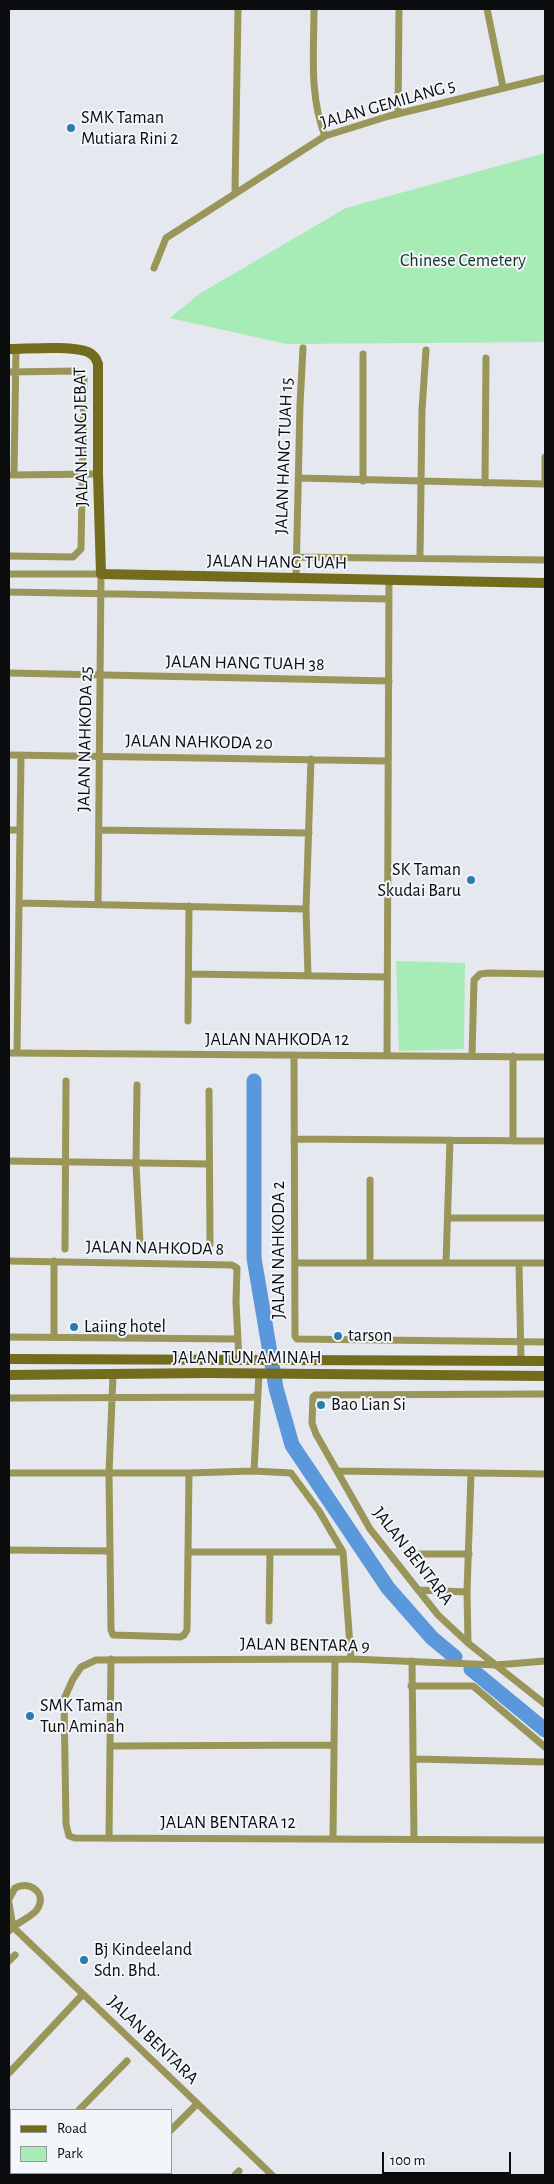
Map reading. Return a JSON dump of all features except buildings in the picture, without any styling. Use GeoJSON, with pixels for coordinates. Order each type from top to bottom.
{"type":"FeatureCollection","features":[{"type":"Feature","properties":{"kind":"main road","name":"JALAN HANG JEBAT"},"geometry":{"type":"LineString","coordinates":[[12,349],[75,349],[88,352],[95,357],[98,364],[98,474],[102,574]]}},
{"type":"Feature","properties":{"kind":"main road","name":"JALAN HANG TUAH"},"geometry":{"type":"LineString","coordinates":[[102,574],[545,583]]}},
{"type":"Feature","properties":{"kind":"main road","name":"JALAN TUN AMINAH"},"geometry":{"type":"LineString","coordinates":[[9,1359],[545,1361]]}},
{"type":"Feature","properties":{"kind":"main road","name":"JALAN TUN AMINAH"},"geometry":{"type":"LineString","coordinates":[[9,1375],[259,1373],[545,1376]]}},
{"type":"Feature","properties":{"kind":"street"},"geometry":{"type":"LineString","coordinates":[[235,192],[238,9]]}},
{"type":"Feature","properties":{"kind":"street"},"geometry":{"type":"LineString","coordinates":[[314,9],[315,101],[318,118],[325,136]]}},
{"type":"Feature","properties":{"kind":"street"},"geometry":{"type":"LineString","coordinates":[[398,114],[399,9]]}},
{"type":"Feature","properties":{"kind":"street"},"geometry":{"type":"LineString","coordinates":[[487,9],[503,87]]}},
{"type":"Feature","properties":{"kind":"street","name":"JALAN GEMILANG 5"},"geometry":{"type":"LineString","coordinates":[[154,268],[166,238],[198,220],[235,192],[325,136],[398,114],[545,78]]}},
{"type":"Feature","properties":{"kind":"street","name":"JALAN HANG TUAH 15"},"geometry":{"type":"LineString","coordinates":[[303,348],[297,557],[545,560]]}},
{"type":"Feature","properties":{"kind":"street"},"geometry":{"type":"LineString","coordinates":[[12,349],[12,474],[98,474]]}},
{"type":"Feature","properties":{"kind":"street"},"geometry":{"type":"LineString","coordinates":[[420,558],[426,350]]}},
{"type":"Feature","properties":{"kind":"street"},"geometry":{"type":"LineString","coordinates":[[363,354],[364,481]]}},
{"type":"Feature","properties":{"kind":"street"},"geometry":{"type":"LineString","coordinates":[[485,483],[486,358]]}},
{"type":"Feature","properties":{"kind":"street"},"geometry":{"type":"LineString","coordinates":[[9,556],[73,557],[81,549],[84,378],[75,371],[12,372]]}},
{"type":"Feature","properties":{"kind":"street"},"geometry":{"type":"LineString","coordinates":[[299,478],[545,484],[545,457]]}},
{"type":"Feature","properties":{"kind":"street"},"geometry":{"type":"LineString","coordinates":[[296,578],[297,557]]}},
{"type":"Feature","properties":{"kind":"street","name":"JALAN HANG TUAH"},"geometry":{"type":"LineString","coordinates":[[9,574],[102,574]]}},
{"type":"Feature","properties":{"kind":"street","name":"JALAN NAHKODA 25"},"geometry":{"type":"LineString","coordinates":[[98,904],[102,574]]}},
{"type":"Feature","properties":{"kind":"street"},"geometry":{"type":"LineString","coordinates":[[387,1056],[389,580]]}},
{"type":"Feature","properties":{"kind":"street"},"geometry":{"type":"LineString","coordinates":[[9,592],[389,599]]}},
{"type":"Feature","properties":{"kind":"street","name":"JALAN HANG TUAH 38"},"geometry":{"type":"LineString","coordinates":[[9,673],[389,681]]}},
{"type":"Feature","properties":{"kind":"street","name":"JALAN NAHKODA 20"},"geometry":{"type":"LineString","coordinates":[[9,755],[100,755],[388,762]]}},
{"type":"Feature","properties":{"kind":"street"},"geometry":{"type":"LineString","coordinates":[[17,1054],[21,755]]}},
{"type":"Feature","properties":{"kind":"street"},"geometry":{"type":"LineString","coordinates":[[308,976],[306,909],[311,759]]}},
{"type":"Feature","properties":{"kind":"street"},"geometry":{"type":"LineString","coordinates":[[9,830],[20,830]]}},
{"type":"Feature","properties":{"kind":"street"},"geometry":{"type":"LineString","coordinates":[[99,830],[309,833]]}},
{"type":"Feature","properties":{"kind":"street"},"geometry":{"type":"LineString","coordinates":[[19,903],[306,909]]}},
{"type":"Feature","properties":{"kind":"street"},"geometry":{"type":"LineString","coordinates":[[188,1021],[189,906]]}},
{"type":"Feature","properties":{"kind":"street"},"geometry":{"type":"LineString","coordinates":[[9,972],[18,972]]}},
{"type":"Feature","properties":{"kind":"street"},"geometry":{"type":"LineString","coordinates":[[472,1056],[474,980],[480,974],[489,973],[545,974]]}},
{"type":"Feature","properties":{"kind":"street"},"geometry":{"type":"LineString","coordinates":[[189,974],[387,977]]}},
{"type":"Feature","properties":{"kind":"street","name":"JALAN NAHKODA 12"},"geometry":{"type":"LineString","coordinates":[[9,1054],[545,1057]]}},
{"type":"Feature","properties":{"kind":"street","name":"JALAN NAHKODA 2"},"geometry":{"type":"LineString","coordinates":[[294,1055],[295,1336],[297,1339],[545,1342]]}},
{"type":"Feature","properties":{"kind":"street"},"geometry":{"type":"LineString","coordinates":[[513,1056],[513,1141]]}},
{"type":"Feature","properties":{"kind":"street"},"geometry":{"type":"LineString","coordinates":[[65,1249],[66,1081]]}},
{"type":"Feature","properties":{"kind":"street"},"geometry":{"type":"LineString","coordinates":[[137,1085],[136,1164],[140,1243]]}},
{"type":"Feature","properties":{"kind":"street"},"geometry":{"type":"LineString","coordinates":[[209,1091],[210,1244]]}},
{"type":"Feature","properties":{"kind":"street"},"geometry":{"type":"LineString","coordinates":[[294,1139],[545,1141]]}},
{"type":"Feature","properties":{"kind":"street"},"geometry":{"type":"LineString","coordinates":[[446,1263],[450,1140]]}},
{"type":"Feature","properties":{"kind":"street"},"geometry":{"type":"LineString","coordinates":[[9,1161],[209,1164]]}},
{"type":"Feature","properties":{"kind":"street"},"geometry":{"type":"LineString","coordinates":[[370,1180],[370,1263]]}},
{"type":"Feature","properties":{"kind":"street"},"geometry":{"type":"LineString","coordinates":[[448,1218],[545,1218]]}},
{"type":"Feature","properties":{"kind":"street","name":"JALAN NAHKODA 8"},"geometry":{"type":"LineString","coordinates":[[9,1261],[232,1264],[237,1268],[238,1273],[236,1302],[239,1360]]}},
{"type":"Feature","properties":{"kind":"street"},"geometry":{"type":"LineString","coordinates":[[54,1261],[54,1337]]}},
{"type":"Feature","properties":{"kind":"street"},"geometry":{"type":"LineString","coordinates":[[295,1263],[545,1264]]}},
{"type":"Feature","properties":{"kind":"street"},"geometry":{"type":"LineString","coordinates":[[519,1264],[521,1360]]}},
{"type":"Feature","properties":{"kind":"street"},"geometry":{"type":"LineString","coordinates":[[9,1337],[238,1339]]}},
{"type":"Feature","properties":{"kind":"street"},"geometry":{"type":"LineString","coordinates":[[254,1471],[259,1373]]}},
{"type":"Feature","properties":{"kind":"street"},"geometry":{"type":"LineString","coordinates":[[113,1374],[109,1473],[111,1630],[113,1635],[180,1637],[187,1630],[189,1473]]}},
{"type":"Feature","properties":{"kind":"street","name":"JALAN BENTARA"},"geometry":{"type":"LineString","coordinates":[[545,1394],[318,1394],[313,1397],[312,1423],[316,1434],[370,1529],[438,1615],[468,1643],[545,1704]]}},
{"type":"Feature","properties":{"kind":"street"},"geometry":{"type":"LineString","coordinates":[[9,1398],[257,1397]]}},
{"type":"Feature","properties":{"kind":"street"},"geometry":{"type":"LineString","coordinates":[[9,1473],[254,1471],[291,1474],[319,1511],[343,1552],[351,1659]]}},
{"type":"Feature","properties":{"kind":"street"},"geometry":{"type":"LineString","coordinates":[[338,1471],[545,1474]]}},
{"type":"Feature","properties":{"kind":"street"},"geometry":{"type":"LineString","coordinates":[[468,1643],[467,1592],[471,1474]]}},
{"type":"Feature","properties":{"kind":"street"},"geometry":{"type":"LineString","coordinates":[[9,1550],[110,1551]]}},
{"type":"Feature","properties":{"kind":"street"},"geometry":{"type":"LineString","coordinates":[[188,1552],[343,1552]]}},
{"type":"Feature","properties":{"kind":"street"},"geometry":{"type":"LineString","coordinates":[[269,1621],[270,1552]]}},
{"type":"Feature","properties":{"kind":"street"},"geometry":{"type":"LineString","coordinates":[[411,1554],[468,1554]]}},
{"type":"Feature","properties":{"kind":"street"},"geometry":{"type":"LineString","coordinates":[[418,1590],[467,1592]]}},
{"type":"Feature","properties":{"kind":"street"},"geometry":{"type":"LineString","coordinates":[[109,1838],[111,1658]]}},
{"type":"Feature","properties":{"kind":"street","name":"JALAN BENTARA 9"},"geometry":{"type":"LineString","coordinates":[[73,1679],[81,1667],[96,1660],[111,1658],[351,1659],[496,1664],[545,1661]]}},
{"type":"Feature","properties":{"kind":"street"},"geometry":{"type":"LineString","coordinates":[[333,1838],[335,1660]]}},
{"type":"Feature","properties":{"kind":"street"},"geometry":{"type":"LineString","coordinates":[[412,1661],[414,1839]]}},
{"type":"Feature","properties":{"kind":"street","name":"JALAN BENTARA 12"},"geometry":{"type":"LineString","coordinates":[[73,1679],[64,1699],[67,1831],[69,1836],[75,1838],[545,1840]]}},
{"type":"Feature","properties":{"kind":"street"},"geometry":{"type":"LineString","coordinates":[[411,1686],[473,1686],[545,1747]]}},
{"type":"Feature","properties":{"kind":"street"},"geometry":{"type":"LineString","coordinates":[[111,1746],[334,1745]]}},
{"type":"Feature","properties":{"kind":"street"},"geometry":{"type":"LineString","coordinates":[[414,1759],[545,1762]]}},
{"type":"Feature","properties":{"kind":"street"},"geometry":{"type":"LineString","coordinates":[[25,1884],[34,1888],[40,1896],[39,1906],[36,1911],[11,1929],[9,1901],[11,1892],[25,1884]]}},
{"type":"Feature","properties":{"kind":"street","name":"JALAN BENTARA"},"geometry":{"type":"LineString","coordinates":[[11,1929],[83,1994],[272,2175]]}},
{"type":"Feature","properties":{"kind":"street"},"geometry":{"type":"LineString","coordinates":[[9,1961],[15,1954]]}},
{"type":"Feature","properties":{"kind":"street"},"geometry":{"type":"LineString","coordinates":[[9,2073],[83,1994]]}},
{"type":"Feature","properties":{"kind":"street"},"geometry":{"type":"LineString","coordinates":[[80,2109],[127,2061]]}},
{"type":"Feature","properties":{"kind":"street"},"geometry":{"type":"LineString","coordinates":[[172,2129],[197,2104]]}},
{"type":"Feature","properties":{"kind":"green space","name":"Chinese Cemetery"},"geometry":{"type":"Polygon","coordinates":[[[545,153],[545,342],[287,344],[170,318],[199,294],[346,208],[545,153]]]}},
{"type":"Feature","properties":{"kind":"green space"},"geometry":{"type":"Polygon","coordinates":[[[396,961],[465,963],[464,1049],[399,1051],[396,961]]]}},
{"type":"Feature","properties":{"kind":"waterway"},"geometry":{"type":"LineString","coordinates":[[254,1081],[254,1258],[276,1388],[292,1445],[388,1588],[432,1638],[455,1657]]}},
{"type":"Feature","properties":{"kind":"waterway"},"geometry":{"type":"LineString","coordinates":[[471,1669],[545,1730]]}},
{"type":"Feature","properties":{"kind":"place","name":"SMK Taman Mutiara Rini 2"},"geometry":{"type":"Point","coordinates":[71,128]}},
{"type":"Feature","properties":{"kind":"place","name":"SK Taman Skudai Baru"},"geometry":{"type":"Point","coordinates":[471,880]}},
{"type":"Feature","properties":{"kind":"place","name":"Laiing hotel"},"geometry":{"type":"Point","coordinates":[74,1327]}},
{"type":"Feature","properties":{"kind":"place","name":"tarson"},"geometry":{"type":"Point","coordinates":[338,1336]}},
{"type":"Feature","properties":{"kind":"place","name":"Bao Lian Si"},"geometry":{"type":"Point","coordinates":[321,1405]}},
{"type":"Feature","properties":{"kind":"place","name":"SMK Taman Tun Aminah"},"geometry":{"type":"Point","coordinates":[30,1716]}},
{"type":"Feature","properties":{"kind":"place","name":"Bj Kindeeland Sdn. Bhd."},"geometry":{"type":"Point","coordinates":[84,1960]}}]}
